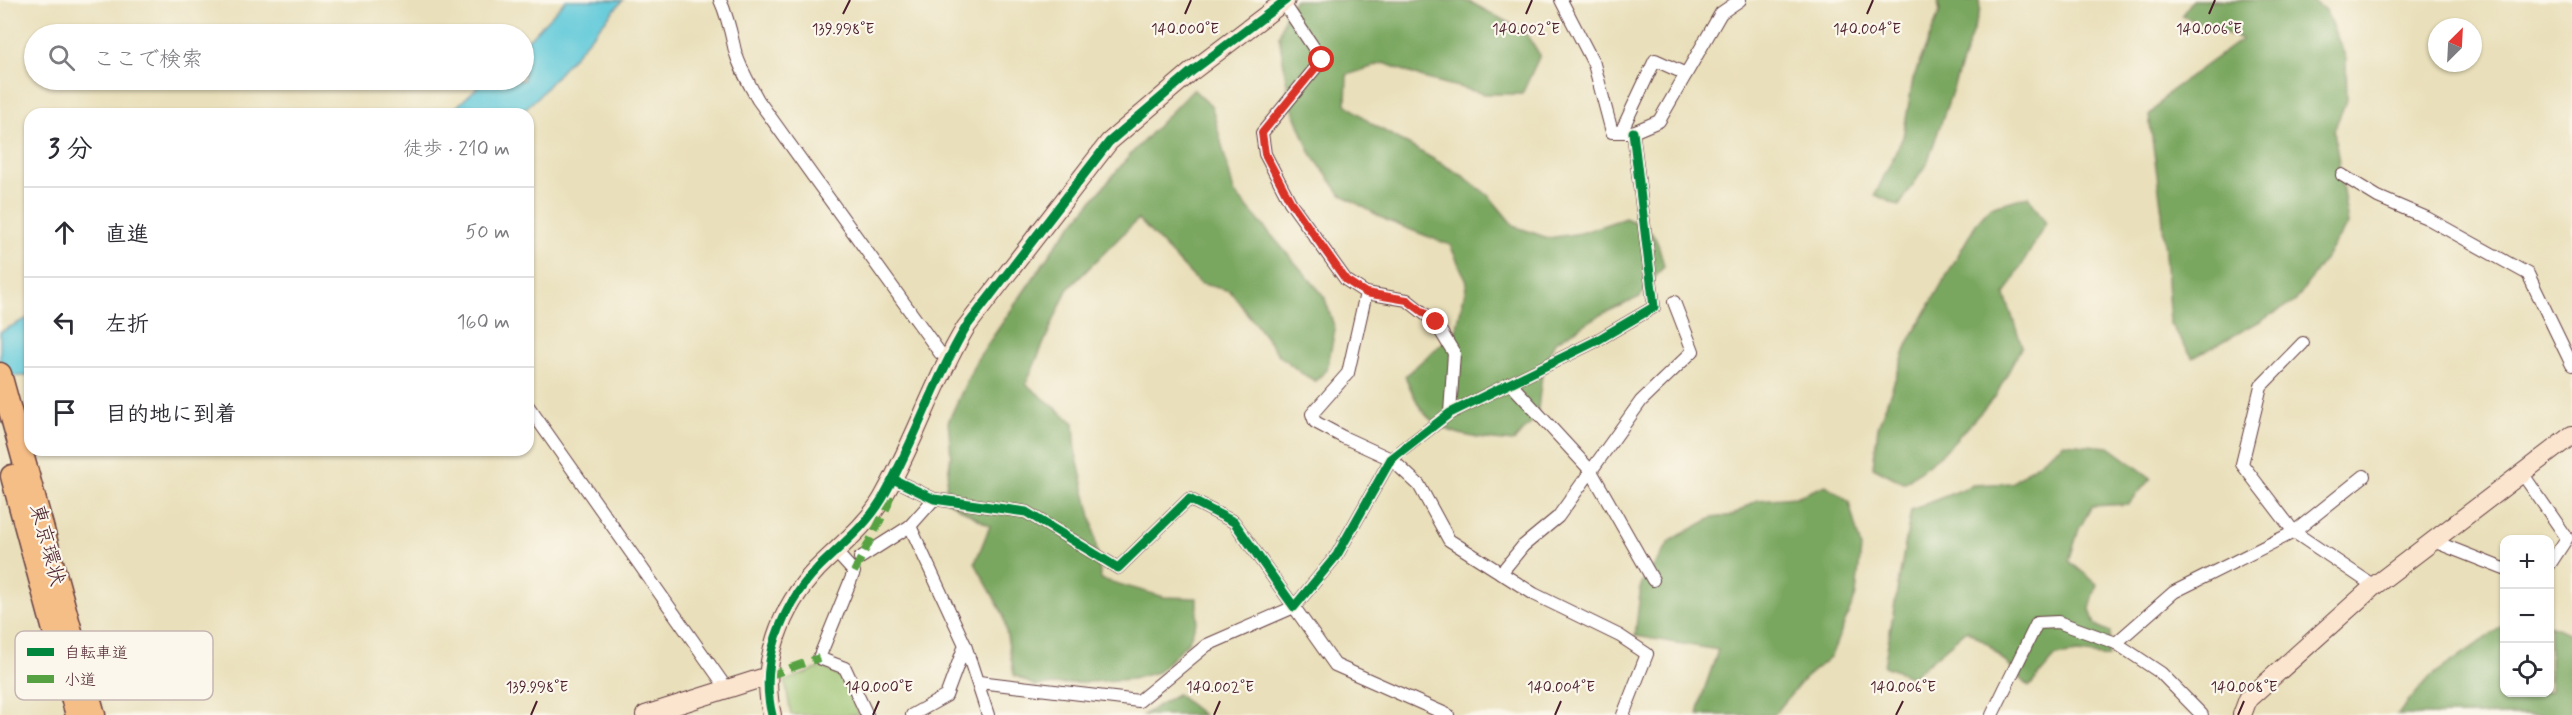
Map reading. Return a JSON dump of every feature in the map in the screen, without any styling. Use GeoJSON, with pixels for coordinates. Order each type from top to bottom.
{"type":"FeatureCollection","features":[{"type":"Feature","properties":{"kind":"highway","name":"東京環状"},"geometry":{"type":"LineString","coordinates":[[0,374],[5,422],[56,631]]}},
{"type":"Feature","properties":{"kind":"highway","name":"東京環状"},"geometry":{"type":"LineString","coordinates":[[5,422],[68,631]]}},
{"type":"Feature","properties":{"kind":"highway","name":"東京環状"},"geometry":{"type":"LineString","coordinates":[[73,700],[77,715]]}},
{"type":"Feature","properties":{"kind":"highway","name":"東京環状"},"geometry":{"type":"LineString","coordinates":[[89,700],[94,715]]}},
{"type":"Feature","properties":{"kind":"street"},"geometry":{"type":"LineString","coordinates":[[720,0],[729,19],[739,62],[758,100],[940,353],[948,358]]}},
{"type":"Feature","properties":{"kind":"street"},"geometry":{"type":"LineString","coordinates":[[1561,0],[1594,64],[1612,132],[1627,132],[1659,121],[1721,13],[1740,0]]}},
{"type":"Feature","properties":{"kind":"street"},"geometry":{"type":"LineString","coordinates":[[772,715],[768,676],[771,654],[779,628],[797,594],[865,522],[880,502],[948,358],[966,327],[1109,142],[1191,72],[1284,1],[1322,60],[1262,133],[1265,154],[1290,201],[1346,280],[1366,293],[1407,300],[1436,322],[1454,353],[1450,412]]}},
{"type":"Feature","properties":{"kind":"street"},"geometry":{"type":"LineString","coordinates":[[979,682],[1139,701],[1207,645],[1294,607],[1337,555],[1391,459],[1450,412],[1596,341],[1654,307],[1627,132],[1655,60],[1686,74]]}},
{"type":"Feature","properties":{"kind":"street"},"geometry":{"type":"LineString","coordinates":[[2342,175],[2378,197],[2427,218],[2528,274],[2572,365]]}},
{"type":"Feature","properties":{"kind":"street"},"geometry":{"type":"LineString","coordinates":[[1366,293],[1348,373],[1312,414],[1315,422],[1391,459],[1419,485],[1449,540],[1534,594],[1620,636],[1647,654],[1623,715]]}},
{"type":"Feature","properties":{"kind":"street"},"geometry":{"type":"LineString","coordinates":[[1501,573],[1523,546],[1558,517],[1641,401],[1693,351],[1674,302]]}},
{"type":"Feature","properties":{"kind":"street"},"geometry":{"type":"LineString","coordinates":[[2303,343],[2261,386],[2242,464],[2294,532],[2374,586]]}},
{"type":"Feature","properties":{"kind":"street"},"geometry":{"type":"LineString","coordinates":[[1510,383],[1591,471],[1653,580]]}},
{"type":"Feature","properties":{"kind":"street"},"geometry":{"type":"LineString","coordinates":[[534,415],[727,689]]}},
{"type":"Feature","properties":{"kind":"street"},"geometry":{"type":"LineString","coordinates":[[2242,715],[2248,699],[2374,586],[2572,435]]}},
{"type":"Feature","properties":{"kind":"street"},"geometry":{"type":"LineString","coordinates":[[2522,473],[2567,538],[2554,560]]}},
{"type":"Feature","properties":{"kind":"street"},"geometry":{"type":"LineString","coordinates":[[2116,643],[2174,592],[2294,532],[2364,476]]}},
{"type":"Feature","properties":{"kind":"street"},"geometry":{"type":"LineString","coordinates":[[893,478],[934,499],[1026,512],[1118,568],[1189,499],[1234,522],[1335,665],[1448,715]]}},
{"type":"Feature","properties":{"kind":"street"},"geometry":{"type":"LineString","coordinates":[[860,558],[910,526],[934,499]]}},
{"type":"Feature","properties":{"kind":"street"},"geometry":{"type":"LineString","coordinates":[[910,526],[965,645],[988,715]]}},
{"type":"Feature","properties":{"kind":"street"},"geometry":{"type":"LineString","coordinates":[[2433,541],[2500,568]]}},
{"type":"Feature","properties":{"kind":"street"},"geometry":{"type":"LineString","coordinates":[[835,552],[854,572],[819,658],[845,668],[867,715]]}},
{"type":"Feature","properties":{"kind":"street"},"geometry":{"type":"LineString","coordinates":[[1992,715],[2037,623],[2058,622],[2116,643],[2161,673],[2202,715]]}},
{"type":"Feature","properties":{"kind":"street"},"geometry":{"type":"LineString","coordinates":[[912,715],[946,696],[965,645]]}},
{"type":"Feature","properties":{"kind":"street"},"geometry":{"type":"LineString","coordinates":[[645,715],[768,676]]}},
{"type":"Feature","properties":{"kind":"green space"},"geometry":{"type":"Polygon","coordinates":[[[1294,0],[1463,0],[1524,31],[1540,55],[1522,94],[1485,94],[1423,78],[1384,63],[1347,75],[1346,104],[1372,124],[1463,176],[1489,196],[1514,226],[1548,238],[1581,233],[1625,218],[1649,230],[1656,240],[1664,266],[1640,297],[1600,315],[1555,342],[1543,367],[1537,417],[1513,442],[1476,438],[1451,431],[1430,419],[1415,398],[1405,376],[1456,331],[1467,282],[1450,245],[1388,221],[1340,194],[1310,152],[1290,102],[1279,36],[1286,12],[1294,0]]]}},
{"type":"Feature","properties":{"kind":"green space"},"geometry":{"type":"Polygon","coordinates":[[[1937,0],[1979,0],[1980,10],[1927,164],[1899,206],[1875,195],[1903,137],[1913,79],[1940,11],[1937,0]]]}},
{"type":"Feature","properties":{"kind":"green space"},"geometry":{"type":"Polygon","coordinates":[[[2193,0],[2312,0],[2325,10],[2346,58],[2347,99],[2334,130],[2348,224],[2295,302],[2193,358],[2170,324],[2162,212],[2149,116],[2169,92],[2242,39],[2181,16],[2193,0]]]}},
{"type":"Feature","properties":{"kind":"green space"},"geometry":{"type":"Polygon","coordinates":[[[1193,89],[1212,107],[1234,192],[1324,296],[1335,329],[1327,370],[1315,381],[1301,373],[1279,355],[1230,291],[1199,283],[1138,219],[1067,290],[1026,384],[1074,423],[1076,454],[1093,525],[1101,579],[1164,597],[1197,598],[1197,620],[1189,641],[1158,672],[1132,679],[1035,686],[1014,675],[1003,614],[975,563],[990,526],[944,499],[951,455],[948,422],[976,361],[1058,242],[1130,155],[1193,89]]]}},
{"type":"Feature","properties":{"kind":"green space"},"geometry":{"type":"Polygon","coordinates":[[[2028,196],[2046,223],[2005,295],[2022,346],[1995,397],[1943,453],[1904,483],[1873,467],[1878,427],[1908,343],[1977,222],[1990,207],[2028,196]]]}},
{"type":"Feature","properties":{"kind":"green space"},"geometry":{"type":"Polygon","coordinates":[[[2064,443],[2109,447],[2151,478],[2129,504],[2092,506],[2079,529],[2069,561],[2097,584],[2090,609],[2095,625],[2110,632],[2108,657],[2078,653],[2056,656],[2029,687],[1989,645],[1967,630],[1912,677],[1884,666],[1911,510],[1973,485],[2012,483],[2064,443]]]}},
{"type":"Feature","properties":{"kind":"green space"},"geometry":{"type":"Polygon","coordinates":[[[1826,485],[1849,502],[1861,548],[1856,595],[1831,656],[1804,679],[1774,715],[1698,715],[1718,650],[1635,636],[1641,585],[1671,540],[1712,518],[1733,515],[1757,500],[1796,497],[1826,485]]]}},
{"type":"Feature","properties":{"kind":"green space"},"geometry":{"type":"Polygon","coordinates":[[[2554,627],[2572,635],[2572,715],[2397,715],[2430,677],[2500,628],[2500,697],[2554,697],[2554,627]]]}},
{"type":"Feature","properties":{"kind":"green space"},"geometry":{"type":"Polygon","coordinates":[[[822,667],[842,680],[859,715],[791,715],[785,681],[822,667]]]}},
{"type":"Feature","properties":{"kind":"green space"},"geometry":{"type":"Polygon","coordinates":[[[1177,694],[1203,715],[1143,715],[1177,694]]]}},
{"type":"Feature","properties":{"kind":"water"},"geometry":{"type":"Polygon","coordinates":[[[566,0],[623,0],[539,96],[526,108],[455,108],[474,90],[534,90],[534,34],[566,0]]]}},
{"type":"Feature","properties":{"kind":"water"},"geometry":{"type":"Polygon","coordinates":[[[24,320],[24,376],[14,376],[0,382],[0,332],[24,320]]]}},
{"type":"Feature","properties":{"kind":"marked path"},"geometry":{"type":"LineString","coordinates":[[854,572],[888,505],[890,496]]}},
{"type":"Feature","properties":{"kind":"marked path"},"geometry":{"type":"LineString","coordinates":[[768,676],[819,658]]}},
{"type":"Feature","properties":{"kind":"cycle path"},"geometry":{"type":"LineString","coordinates":[[772,715],[768,676],[776,637],[784,618],[804,584],[876,509],[904,457],[943,369],[966,327],[1109,142],[1191,72],[1286,0]]}},
{"type":"Feature","properties":{"kind":"cycle path"},"geometry":{"type":"LineString","coordinates":[[893,479],[934,499],[1026,512],[1118,568],[1189,499],[1234,522],[1294,607],[1337,555],[1391,459],[1450,413],[1596,341],[1654,307],[1633,132]]}},
{"type":"Feature","properties":{"kind":"route"},"geometry":{"type":"LineString","coordinates":[[1322,60],[1262,133],[1265,154],[1290,201],[1346,280],[1366,293],[1407,300],[1436,322]]}}]}
